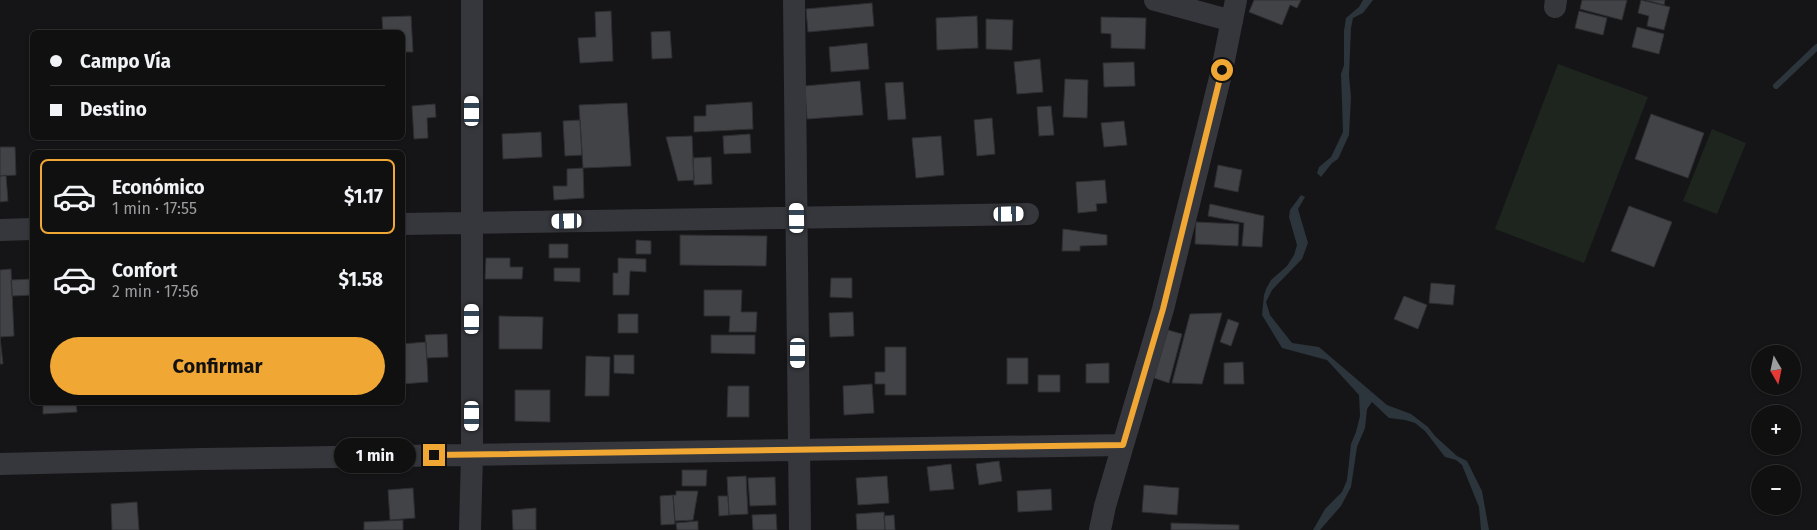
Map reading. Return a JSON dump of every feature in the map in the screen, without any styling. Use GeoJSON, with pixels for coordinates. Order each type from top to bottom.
{"type":"FeatureCollection","features":[{"type":"Feature","properties":{"kind":"street"},"geometry":{"type":"LineString","coordinates":[[470,530],[472,455],[472,0]]}},
{"type":"Feature","properties":{"kind":"street"},"geometry":{"type":"LineString","coordinates":[[794,0],[800,530]]}},
{"type":"Feature","properties":{"kind":"street"},"geometry":{"type":"LineString","coordinates":[[1100,530],[1163,309],[1222,70],[1234,10],[1155,0]]}},
{"type":"Feature","properties":{"kind":"street"},"geometry":{"type":"LineString","coordinates":[[405,224],[1028,214]]}},
{"type":"Feature","properties":{"kind":"street"},"geometry":{"type":"LineString","coordinates":[[0,230],[30,229]]}},
{"type":"Feature","properties":{"kind":"street"},"geometry":{"type":"LineString","coordinates":[[0,464],[1123,445]]}},
{"type":"Feature","properties":{"kind":"shaded area"},"geometry":{"type":"Polygon","coordinates":[[[1363,0],[1373,0],[1363,13],[1353,18],[1351,28],[1349,135],[1338,159],[1332,163],[1321,177],[1317,173],[1319,167],[1331,157],[1343,132],[1341,74],[1344,65],[1346,18],[1359,7],[1363,0]]]}},
{"type":"Feature","properties":{"kind":"shaded area"},"geometry":{"type":"Polygon","coordinates":[[[1558,64],[1648,97],[1584,263],[1495,229],[1558,64]]]}},
{"type":"Feature","properties":{"kind":"shaded area"},"geometry":{"type":"Polygon","coordinates":[[[1712,129],[1746,143],[1717,214],[1683,201],[1712,129]]]}},
{"type":"Feature","properties":{"kind":"shaded area"},"geometry":{"type":"Polygon","coordinates":[[[1301,195],[1305,197],[1298,209],[1308,243],[1302,259],[1272,290],[1266,302],[1270,315],[1292,343],[1319,347],[1387,405],[1411,414],[1428,427],[1457,456],[1467,461],[1482,491],[1489,530],[1481,530],[1479,507],[1462,465],[1456,460],[1445,457],[1425,431],[1415,423],[1389,418],[1372,402],[1367,409],[1365,428],[1357,447],[1351,487],[1341,506],[1320,530],[1313,530],[1325,509],[1342,492],[1347,480],[1351,444],[1360,416],[1359,395],[1327,360],[1282,348],[1262,315],[1266,289],[1271,280],[1287,266],[1294,255],[1297,245],[1289,217],[1290,210],[1301,195]]]}},
{"type":"Feature","properties":{"kind":"building"},"geometry":{"type":"Polygon","coordinates":[[[1254,0],[1301,0],[1297,8],[1290,5],[1282,25],[1249,12],[1254,0]]]}},
{"type":"Feature","properties":{"kind":"building"},"geometry":{"type":"Polygon","coordinates":[[[1582,0],[1627,0],[1622,20],[1580,9],[1582,0]]]}},
{"type":"Feature","properties":{"kind":"building"},"geometry":{"type":"Polygon","coordinates":[[[1641,0],[1670,7],[1664,30],[1647,26],[1649,16],[1638,13],[1641,0]]]}},
{"type":"Feature","properties":{"kind":"building"},"geometry":{"type":"Polygon","coordinates":[[[1646,0],[1665,0],[1664,5],[1646,0]]]}},
{"type":"Feature","properties":{"kind":"building"},"geometry":{"type":"Polygon","coordinates":[[[872,3],[874,26],[808,32],[806,9],[872,3]]]}},
{"type":"Feature","properties":{"kind":"building"},"geometry":{"type":"Polygon","coordinates":[[[611,11],[613,61],[580,63],[578,38],[596,37],[595,12],[611,11]]]}},
{"type":"Feature","properties":{"kind":"building"},"geometry":{"type":"Polygon","coordinates":[[[1579,11],[1607,18],[1603,35],[1575,28],[1579,11]]]}},
{"type":"Feature","properties":{"kind":"building"},"geometry":{"type":"Polygon","coordinates":[[[411,16],[413,52],[405,52],[405,30],[383,30],[382,17],[411,16]]]}},
{"type":"Feature","properties":{"kind":"building"},"geometry":{"type":"Polygon","coordinates":[[[977,16],[978,48],[937,50],[936,18],[977,16]]]}},
{"type":"Feature","properties":{"kind":"building"},"geometry":{"type":"Polygon","coordinates":[[[1101,17],[1146,18],[1145,49],[1111,48],[1111,34],[1101,33],[1101,17]]]}},
{"type":"Feature","properties":{"kind":"building"},"geometry":{"type":"Polygon","coordinates":[[[986,19],[1013,20],[1012,50],[986,49],[986,19]]]}},
{"type":"Feature","properties":{"kind":"building"},"geometry":{"type":"Polygon","coordinates":[[[1637,27],[1664,34],[1659,54],[1632,47],[1637,27]]]}},
{"type":"Feature","properties":{"kind":"building"},"geometry":{"type":"Polygon","coordinates":[[[670,31],[672,58],[652,59],[651,32],[670,31]]]}},
{"type":"Feature","properties":{"kind":"building"},"geometry":{"type":"Polygon","coordinates":[[[867,43],[869,69],[831,72],[829,47],[867,43]]]}},
{"type":"Feature","properties":{"kind":"building"},"geometry":{"type":"Polygon","coordinates":[[[1040,59],[1043,92],[1017,94],[1014,62],[1040,59]]]}},
{"type":"Feature","properties":{"kind":"building"},"geometry":{"type":"Polygon","coordinates":[[[1134,62],[1135,86],[1104,87],[1103,63],[1134,62]]]}},
{"type":"Feature","properties":{"kind":"building"},"geometry":{"type":"Polygon","coordinates":[[[1065,79],[1088,80],[1087,118],[1063,117],[1065,79]]]}},
{"type":"Feature","properties":{"kind":"building"},"geometry":{"type":"Polygon","coordinates":[[[860,81],[863,115],[807,119],[805,86],[860,81]]]}},
{"type":"Feature","properties":{"kind":"building"},"geometry":{"type":"Polygon","coordinates":[[[903,82],[906,119],[888,120],[885,83],[903,82]]]}},
{"type":"Feature","properties":{"kind":"building"},"geometry":{"type":"Polygon","coordinates":[[[752,102],[753,129],[694,132],[694,116],[706,116],[706,105],[752,102]]]}},
{"type":"Feature","properties":{"kind":"building"},"geometry":{"type":"Polygon","coordinates":[[[627,103],[631,166],[583,168],[579,105],[627,103]]]}},
{"type":"Feature","properties":{"kind":"building"},"geometry":{"type":"Polygon","coordinates":[[[435,104],[436,117],[427,118],[428,138],[414,139],[412,106],[435,104]]]}},
{"type":"Feature","properties":{"kind":"building"},"geometry":{"type":"Polygon","coordinates":[[[1051,106],[1054,135],[1039,136],[1037,107],[1051,106]]]}},
{"type":"Feature","properties":{"kind":"building"},"geometry":{"type":"Polygon","coordinates":[[[1651,114],[1704,133],[1688,178],[1635,159],[1651,114]]]}},
{"type":"Feature","properties":{"kind":"building"},"geometry":{"type":"Polygon","coordinates":[[[992,118],[995,154],[977,156],[974,120],[992,118]]]}},
{"type":"Feature","properties":{"kind":"building"},"geometry":{"type":"Polygon","coordinates":[[[580,120],[582,155],[565,156],[563,121],[580,120]]]}},
{"type":"Feature","properties":{"kind":"building"},"geometry":{"type":"Polygon","coordinates":[[[1124,121],[1127,145],[1104,147],[1101,123],[1124,121]]]}},
{"type":"Feature","properties":{"kind":"building"},"geometry":{"type":"Polygon","coordinates":[[[541,132],[542,157],[503,159],[502,134],[541,132]]]}},
{"type":"Feature","properties":{"kind":"building"},"geometry":{"type":"Polygon","coordinates":[[[750,134],[751,153],[724,154],[723,136],[750,134]]]}},
{"type":"Feature","properties":{"kind":"building"},"geometry":{"type":"Polygon","coordinates":[[[692,136],[694,180],[678,181],[666,137],[692,136]]]}},
{"type":"Feature","properties":{"kind":"building"},"geometry":{"type":"Polygon","coordinates":[[[941,136],[944,175],[916,178],[912,138],[941,136]]]}},
{"type":"Feature","properties":{"kind":"building"},"geometry":{"type":"Polygon","coordinates":[[[0,147],[15,147],[16,175],[0,176],[0,147]]]}},
{"type":"Feature","properties":{"kind":"building"},"geometry":{"type":"Polygon","coordinates":[[[711,157],[712,184],[694,185],[693,158],[711,157]]]}},
{"type":"Feature","properties":{"kind":"building"},"geometry":{"type":"Polygon","coordinates":[[[1218,165],[1242,170],[1238,192],[1214,187],[1218,165]]]}},
{"type":"Feature","properties":{"kind":"building"},"geometry":{"type":"Polygon","coordinates":[[[583,168],[584,198],[554,200],[553,186],[567,186],[567,169],[583,168]]]}},
{"type":"Feature","properties":{"kind":"building"},"geometry":{"type":"Polygon","coordinates":[[[6,175],[8,201],[0,202],[0,176],[6,175]]]}},
{"type":"Feature","properties":{"kind":"building"},"geometry":{"type":"Polygon","coordinates":[[[1105,180],[1107,203],[1096,204],[1097,211],[1078,213],[1076,182],[1105,180]]]}},
{"type":"Feature","properties":{"kind":"building"},"geometry":{"type":"Polygon","coordinates":[[[1210,204],[1264,216],[1262,247],[1242,246],[1244,223],[1208,216],[1210,204]]]}},
{"type":"Feature","properties":{"kind":"building"},"geometry":{"type":"Polygon","coordinates":[[[1629,206],[1672,222],[1654,267],[1611,251],[1629,206]]]}},
{"type":"Feature","properties":{"kind":"building"},"geometry":{"type":"Polygon","coordinates":[[[1196,222],[1239,224],[1238,246],[1195,244],[1196,222]]]}},
{"type":"Feature","properties":{"kind":"building"},"geometry":{"type":"Polygon","coordinates":[[[1063,229],[1107,235],[1107,245],[1080,246],[1080,251],[1062,251],[1063,229]]]}},
{"type":"Feature","properties":{"kind":"building"},"geometry":{"type":"Polygon","coordinates":[[[680,235],[767,236],[766,266],[680,265],[680,235]]]}},
{"type":"Feature","properties":{"kind":"building"},"geometry":{"type":"Polygon","coordinates":[[[636,240],[651,241],[651,254],[636,254],[636,240]]]}},
{"type":"Feature","properties":{"kind":"building"},"geometry":{"type":"Polygon","coordinates":[[[549,244],[568,244],[568,258],[549,258],[549,244]]]}},
{"type":"Feature","properties":{"kind":"building"},"geometry":{"type":"Polygon","coordinates":[[[486,258],[510,258],[510,267],[523,267],[522,279],[485,279],[486,258]]]}},
{"type":"Feature","properties":{"kind":"building"},"geometry":{"type":"Polygon","coordinates":[[[618,258],[646,259],[646,272],[630,271],[629,295],[613,295],[613,273],[618,273],[618,258]]]}},
{"type":"Feature","properties":{"kind":"building"},"geometry":{"type":"Polygon","coordinates":[[[554,268],[580,268],[580,282],[554,281],[554,268]]]}},
{"type":"Feature","properties":{"kind":"building"},"geometry":{"type":"Polygon","coordinates":[[[11,269],[14,336],[0,337],[0,270],[11,269]]]}},
{"type":"Feature","properties":{"kind":"building"},"geometry":{"type":"Polygon","coordinates":[[[831,278],[852,278],[852,298],[830,297],[831,278]]]}},
{"type":"Feature","properties":{"kind":"building"},"geometry":{"type":"Polygon","coordinates":[[[30,279],[30,295],[12,296],[11,280],[30,279]]]}},
{"type":"Feature","properties":{"kind":"building"},"geometry":{"type":"Polygon","coordinates":[[[1431,283],[1455,285],[1453,305],[1429,303],[1431,283]]]}},
{"type":"Feature","properties":{"kind":"building"},"geometry":{"type":"Polygon","coordinates":[[[704,290],[742,290],[741,312],[757,312],[756,332],[729,332],[730,316],[704,316],[704,290]]]}},
{"type":"Feature","properties":{"kind":"building"},"geometry":{"type":"Polygon","coordinates":[[[1404,296],[1427,305],[1418,329],[1394,319],[1404,296]]]}},
{"type":"Feature","properties":{"kind":"building"},"geometry":{"type":"Polygon","coordinates":[[[853,312],[854,336],[830,337],[829,313],[853,312]]]}},
{"type":"Feature","properties":{"kind":"building"},"geometry":{"type":"Polygon","coordinates":[[[1222,313],[1202,384],[1172,383],[1190,314],[1222,313]]]}},
{"type":"Feature","properties":{"kind":"building"},"geometry":{"type":"Polygon","coordinates":[[[618,314],[638,314],[638,333],[618,333],[618,314]]]}},
{"type":"Feature","properties":{"kind":"building"},"geometry":{"type":"Polygon","coordinates":[[[499,316],[543,317],[542,349],[499,349],[499,316]]]}},
{"type":"Feature","properties":{"kind":"building"},"geometry":{"type":"Polygon","coordinates":[[[1228,319],[1239,323],[1231,346],[1220,342],[1228,319]]]}},
{"type":"Feature","properties":{"kind":"building"},"geometry":{"type":"Polygon","coordinates":[[[1168,330],[1182,334],[1169,383],[1154,378],[1168,330]]]}},
{"type":"Feature","properties":{"kind":"building"},"geometry":{"type":"Polygon","coordinates":[[[447,334],[448,357],[427,358],[425,335],[447,334]]]}},
{"type":"Feature","properties":{"kind":"building"},"geometry":{"type":"Polygon","coordinates":[[[711,335],[755,335],[755,354],[711,353],[711,335]]]}},
{"type":"Feature","properties":{"kind":"building"},"geometry":{"type":"Polygon","coordinates":[[[0,337],[3,364],[0,364],[0,337]]]}},
{"type":"Feature","properties":{"kind":"building"},"geometry":{"type":"Polygon","coordinates":[[[426,342],[428,382],[405,384],[405,344],[426,342]]]}},
{"type":"Feature","properties":{"kind":"building"},"geometry":{"type":"Polygon","coordinates":[[[885,347],[906,347],[906,395],[885,395],[885,384],[875,384],[875,372],[885,372],[885,347]]]}},
{"type":"Feature","properties":{"kind":"building"},"geometry":{"type":"Polygon","coordinates":[[[614,355],[634,355],[634,374],[614,373],[614,355]]]}},
{"type":"Feature","properties":{"kind":"building"},"geometry":{"type":"Polygon","coordinates":[[[586,356],[610,357],[609,396],[585,396],[586,356]]]}},
{"type":"Feature","properties":{"kind":"building"},"geometry":{"type":"Polygon","coordinates":[[[1007,358],[1028,358],[1028,384],[1007,384],[1007,358]]]}},
{"type":"Feature","properties":{"kind":"building"},"geometry":{"type":"Polygon","coordinates":[[[1243,362],[1244,384],[1224,384],[1224,363],[1243,362]]]}},
{"type":"Feature","properties":{"kind":"building"},"geometry":{"type":"Polygon","coordinates":[[[1109,363],[1109,383],[1086,383],[1086,364],[1109,363]]]}},
{"type":"Feature","properties":{"kind":"building"},"geometry":{"type":"Polygon","coordinates":[[[1038,375],[1060,375],[1060,392],[1038,392],[1038,375]]]}},
{"type":"Feature","properties":{"kind":"building"},"geometry":{"type":"Polygon","coordinates":[[[872,384],[874,413],[844,415],[843,386],[872,384]]]}},
{"type":"Feature","properties":{"kind":"building"},"geometry":{"type":"Polygon","coordinates":[[[728,386],[749,386],[749,417],[727,417],[728,386]]]}},
{"type":"Feature","properties":{"kind":"building"},"geometry":{"type":"Polygon","coordinates":[[[515,390],[550,390],[550,422],[515,421],[515,390]]]}},
{"type":"Feature","properties":{"kind":"building"},"geometry":{"type":"Polygon","coordinates":[[[43,405],[76,405],[77,412],[43,414],[43,405]]]}},
{"type":"Feature","properties":{"kind":"building"},"geometry":{"type":"Polygon","coordinates":[[[999,461],[1002,481],[979,485],[976,464],[999,461]]]}},
{"type":"Feature","properties":{"kind":"building"},"geometry":{"type":"Polygon","coordinates":[[[951,464],[954,489],[930,491],[927,467],[951,464]]]}},
{"type":"Feature","properties":{"kind":"building"},"geometry":{"type":"Polygon","coordinates":[[[682,470],[707,470],[706,486],[682,486],[682,470]]]}},
{"type":"Feature","properties":{"kind":"building"},"geometry":{"type":"Polygon","coordinates":[[[746,476],[748,514],[729,515],[727,477],[746,476]]]}},
{"type":"Feature","properties":{"kind":"building"},"geometry":{"type":"Polygon","coordinates":[[[887,476],[889,503],[858,505],[856,478],[887,476]]]}},
{"type":"Feature","properties":{"kind":"building"},"geometry":{"type":"Polygon","coordinates":[[[775,477],[776,505],[750,506],[748,478],[775,477]]]}},
{"type":"Feature","properties":{"kind":"building"},"geometry":{"type":"Polygon","coordinates":[[[1144,485],[1179,488],[1177,515],[1142,512],[1144,485]]]}},
{"type":"Feature","properties":{"kind":"building"},"geometry":{"type":"Polygon","coordinates":[[[413,488],[415,518],[390,520],[388,490],[413,488]]]}},
{"type":"Feature","properties":{"kind":"building"},"geometry":{"type":"Polygon","coordinates":[[[1051,489],[1052,510],[1018,512],[1017,491],[1051,489]]]}},
{"type":"Feature","properties":{"kind":"building"},"geometry":{"type":"Polygon","coordinates":[[[676,491],[698,491],[693,520],[675,521],[673,495],[676,495],[676,491]]]}},
{"type":"Feature","properties":{"kind":"building"},"geometry":{"type":"Polygon","coordinates":[[[673,495],[675,524],[661,525],[660,496],[673,495]]]}},
{"type":"Feature","properties":{"kind":"building"},"geometry":{"type":"Polygon","coordinates":[[[718,496],[728,496],[729,515],[719,516],[718,496]]]}},
{"type":"Feature","properties":{"kind":"building"},"geometry":{"type":"Polygon","coordinates":[[[137,502],[139,530],[112,530],[111,504],[137,502]]]}},
{"type":"Feature","properties":{"kind":"building"},"geometry":{"type":"Polygon","coordinates":[[[536,508],[536,530],[513,530],[512,510],[536,508]]]}},
{"type":"Feature","properties":{"kind":"building"},"geometry":{"type":"Polygon","coordinates":[[[884,512],[885,530],[857,530],[856,514],[884,512]]]}},
{"type":"Feature","properties":{"kind":"building"},"geometry":{"type":"Polygon","coordinates":[[[776,514],[777,530],[753,530],[752,515],[776,514]]]}},
{"type":"Feature","properties":{"kind":"building"},"geometry":{"type":"Polygon","coordinates":[[[894,515],[895,530],[885,530],[884,516],[894,515]]]}},
{"type":"Feature","properties":{"kind":"building"},"geometry":{"type":"Polygon","coordinates":[[[403,520],[403,530],[364,530],[364,522],[403,520]]]}},
{"type":"Feature","properties":{"kind":"building"},"geometry":{"type":"Polygon","coordinates":[[[698,521],[698,530],[677,530],[676,523],[698,521]]]}},
{"type":"Feature","properties":{"kind":"building"},"geometry":{"type":"Polygon","coordinates":[[[1171,523],[1239,525],[1239,530],[1171,530],[1171,523]]]}},
{"type":"Feature","properties":{"kind":"waterway"},"geometry":{"type":"LineString","coordinates":[[1776,86],[1817,47]]}},
{"type":"Feature","properties":{"kind":"route"},"geometry":{"type":"LineString","coordinates":[[434,455],[1123,445],[1163,309],[1222,70]]}}]}
